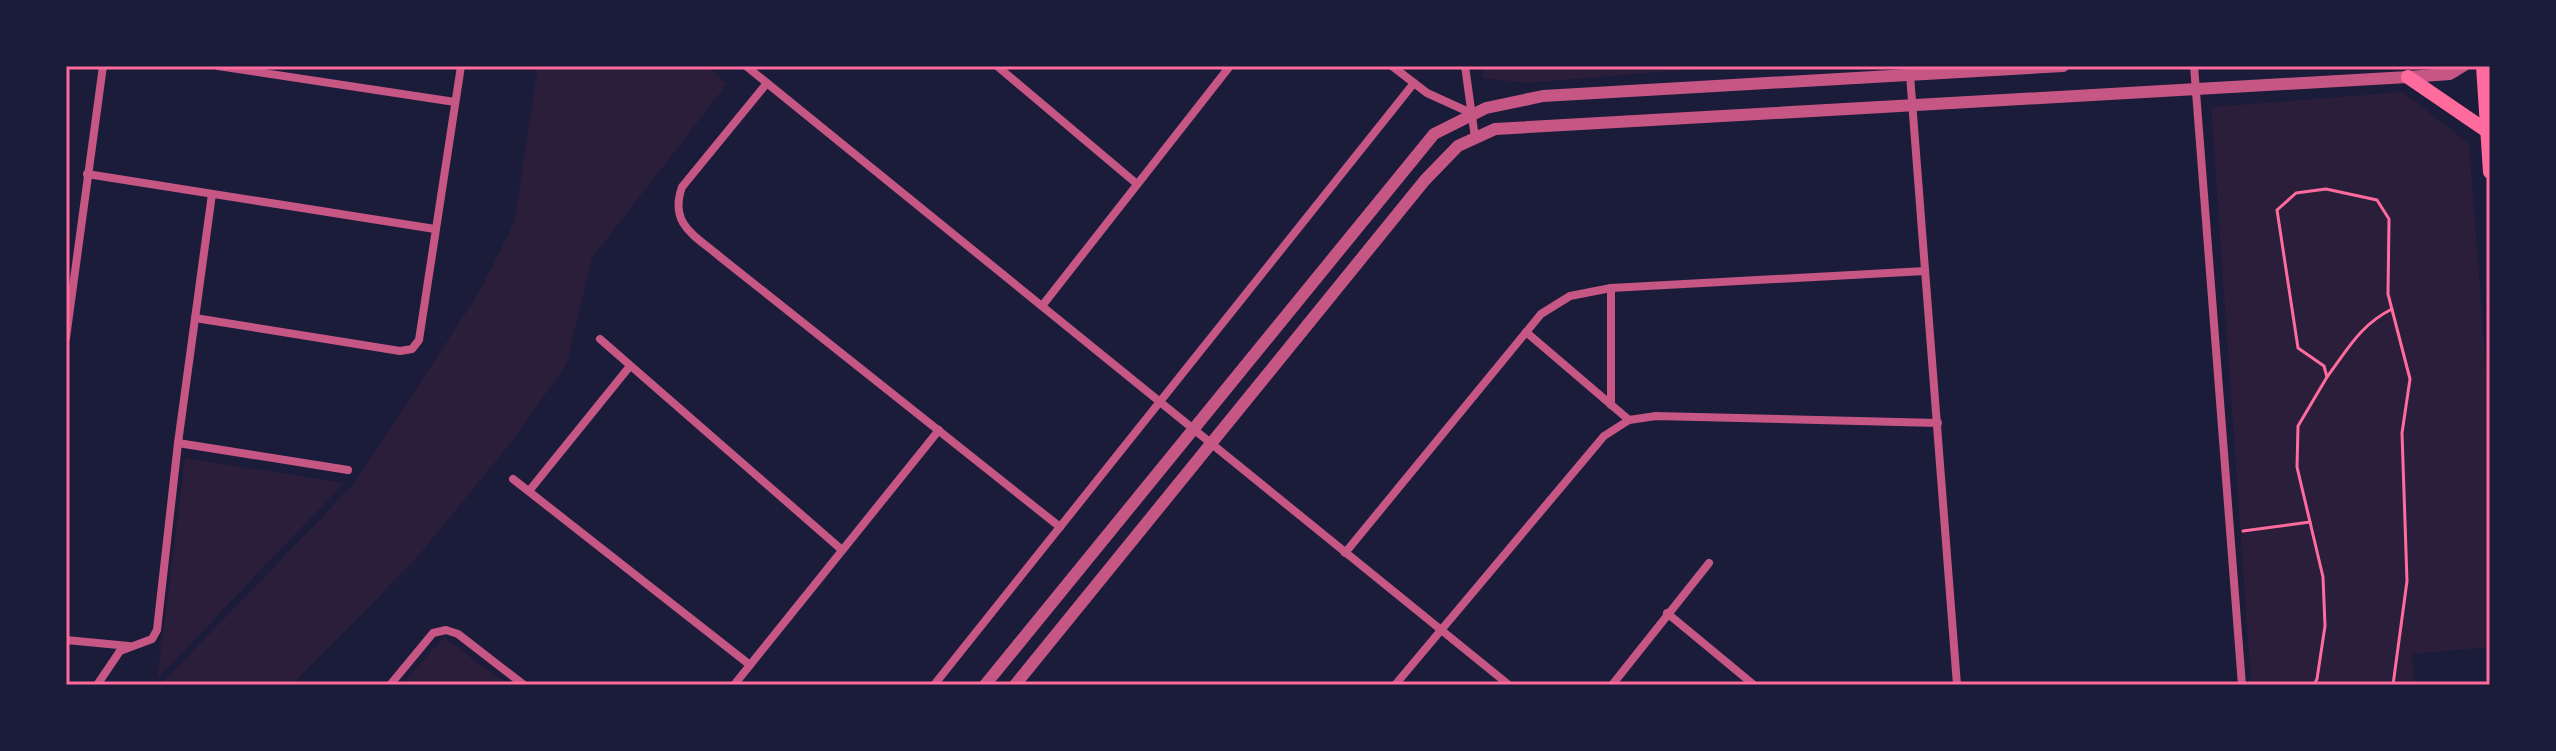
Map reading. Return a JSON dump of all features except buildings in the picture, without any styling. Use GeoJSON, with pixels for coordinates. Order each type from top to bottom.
{"type":"FeatureCollection","features":[{"type":"Feature","properties":{"kind":"main road"},"geometry":{"type":"LineString","coordinates":[[2483,66],[2490,172]]}},
{"type":"Feature","properties":{"kind":"main road"},"geometry":{"type":"LineString","coordinates":[[2408,77],[2487,131]]}},
{"type":"Feature","properties":{"kind":"street"},"geometry":{"type":"LineString","coordinates":[[66,338],[103,66]]}},
{"type":"Feature","properties":{"kind":"street"},"geometry":{"type":"LineString","coordinates":[[218,66],[455,102]]}},
{"type":"Feature","properties":{"kind":"street"},"geometry":{"type":"LineString","coordinates":[[195,318],[400,351],[412,349],[419,340],[461,66]]}},
{"type":"Feature","properties":{"kind":"street"},"geometry":{"type":"LineString","coordinates":[[746,66],[1509,685]]}},
{"type":"Feature","properties":{"kind":"street"},"geometry":{"type":"LineString","coordinates":[[997,66],[1137,184]]}},
{"type":"Feature","properties":{"kind":"street"},"geometry":{"type":"LineString","coordinates":[[1042,306],[1230,66]]}},
{"type":"Feature","properties":{"kind":"street"},"geometry":{"type":"LineString","coordinates":[[1392,66],[1427,93],[1471,113]]}},
{"type":"Feature","properties":{"kind":"street"},"geometry":{"type":"LineString","coordinates":[[1465,66],[1475,138]]}},
{"type":"Feature","properties":{"kind":"street"},"geometry":{"type":"LineString","coordinates":[[985,685],[1434,134],[1471,113],[1543,96],[2063,66]]}},
{"type":"Feature","properties":{"kind":"street"},"geometry":{"type":"LineString","coordinates":[[2194,66],[2242,685]]}},
{"type":"Feature","properties":{"kind":"street"},"geometry":{"type":"LineString","coordinates":[[1015,685],[1425,180],[1458,146],[1495,129],[2408,77],[2450,74],[2463,66]]}},
{"type":"Feature","properties":{"kind":"street"},"geometry":{"type":"LineString","coordinates":[[1910,75],[1957,685]]}},
{"type":"Feature","properties":{"kind":"street"},"geometry":{"type":"LineString","coordinates":[[767,83],[682,187],[676,203],[679,218],[688,230],[719,256],[1060,527]]}},
{"type":"Feature","properties":{"kind":"street"},"geometry":{"type":"LineString","coordinates":[[934,685],[1414,83]]}},
{"type":"Feature","properties":{"kind":"street"},"geometry":{"type":"LineString","coordinates":[[87,174],[435,229]]}},
{"type":"Feature","properties":{"kind":"street"},"geometry":{"type":"LineString","coordinates":[[97,685],[120,651],[152,639],[157,630],[178,443],[212,194]]}},
{"type":"Feature","properties":{"kind":"street"},"geometry":{"type":"LineString","coordinates":[[1345,553],[1541,314],[1570,296],[1611,288],[1925,271]]}},
{"type":"Feature","properties":{"kind":"street"},"geometry":{"type":"LineString","coordinates":[[1611,288],[1611,405]]}},
{"type":"Feature","properties":{"kind":"street"},"geometry":{"type":"LineString","coordinates":[[1526,332],[1629,420]]}},
{"type":"Feature","properties":{"kind":"street"},"geometry":{"type":"LineString","coordinates":[[600,339],[842,550]]}},
{"type":"Feature","properties":{"kind":"street"},"geometry":{"type":"LineString","coordinates":[[529,491],[630,366]]}},
{"type":"Feature","properties":{"kind":"street"},"geometry":{"type":"LineString","coordinates":[[1395,685],[1604,436],[1629,420],[1656,416],[1938,423]]}},
{"type":"Feature","properties":{"kind":"street"},"geometry":{"type":"LineString","coordinates":[[734,685],[939,430]]}},
{"type":"Feature","properties":{"kind":"street"},"geometry":{"type":"LineString","coordinates":[[178,443],[348,470]]}},
{"type":"Feature","properties":{"kind":"street"},"geometry":{"type":"LineString","coordinates":[[513,479],[750,665]]}},
{"type":"Feature","properties":{"kind":"street"},"geometry":{"type":"LineString","coordinates":[[1093,550],[1112,566]]}},
{"type":"Feature","properties":{"kind":"street"},"geometry":{"type":"LineString","coordinates":[[1612,685],[1709,563]]}},
{"type":"Feature","properties":{"kind":"street"},"geometry":{"type":"LineString","coordinates":[[1667,613],[1754,685]]}},
{"type":"Feature","properties":{"kind":"street"},"geometry":{"type":"LineString","coordinates":[[390,685],[433,633],[446,630],[458,634],[524,685]]}},
{"type":"Feature","properties":{"kind":"street"},"geometry":{"type":"LineString","coordinates":[[66,640],[129,646]]}},
{"type":"Feature","properties":{"kind":"path"},"geometry":{"type":"LineString","coordinates":[[2327,377],[2324,366],[2298,348],[2277,210],[2296,193],[2326,189],[2377,200],[2389,219],[2388,294],[2410,379],[2402,433],[2407,581],[2393,685]]}},
{"type":"Feature","properties":{"kind":"path"},"geometry":{"type":"LineString","coordinates":[[2314,685],[2325,626],[2323,577],[2297,467],[2298,426],[2359,332],[2373,318],[2392,309]]}},
{"type":"Feature","properties":{"kind":"path"},"geometry":{"type":"LineString","coordinates":[[2229,533],[2310,522]]}},
{"type":"Feature","properties":{"kind":"shaded area"},"geometry":{"type":"Polygon","coordinates":[[[538,66],[706,66],[727,84],[592,258],[567,363],[514,439],[414,561],[292,685],[160,685],[353,485],[478,294],[514,223],[538,66]]]}},
{"type":"Feature","properties":{"kind":"shaded area"},"geometry":{"type":"Polygon","coordinates":[[[1481,66],[1732,66],[1526,83],[1483,78],[1481,66]]]}},
{"type":"Feature","properties":{"kind":"shaded area"},"geometry":{"type":"Polygon","coordinates":[[[2403,92],[2469,144],[2490,418],[2490,647],[2412,654],[2415,685],[2251,685],[2211,107],[2403,92]]]}},
{"type":"Feature","properties":{"kind":"shaded area"},"geometry":{"type":"Polygon","coordinates":[[[185,458],[344,483],[157,679],[185,458]]]}},
{"type":"Feature","properties":{"kind":"shaded area"},"geometry":{"type":"Polygon","coordinates":[[[444,637],[507,685],[402,685],[444,637]]]}}]}
